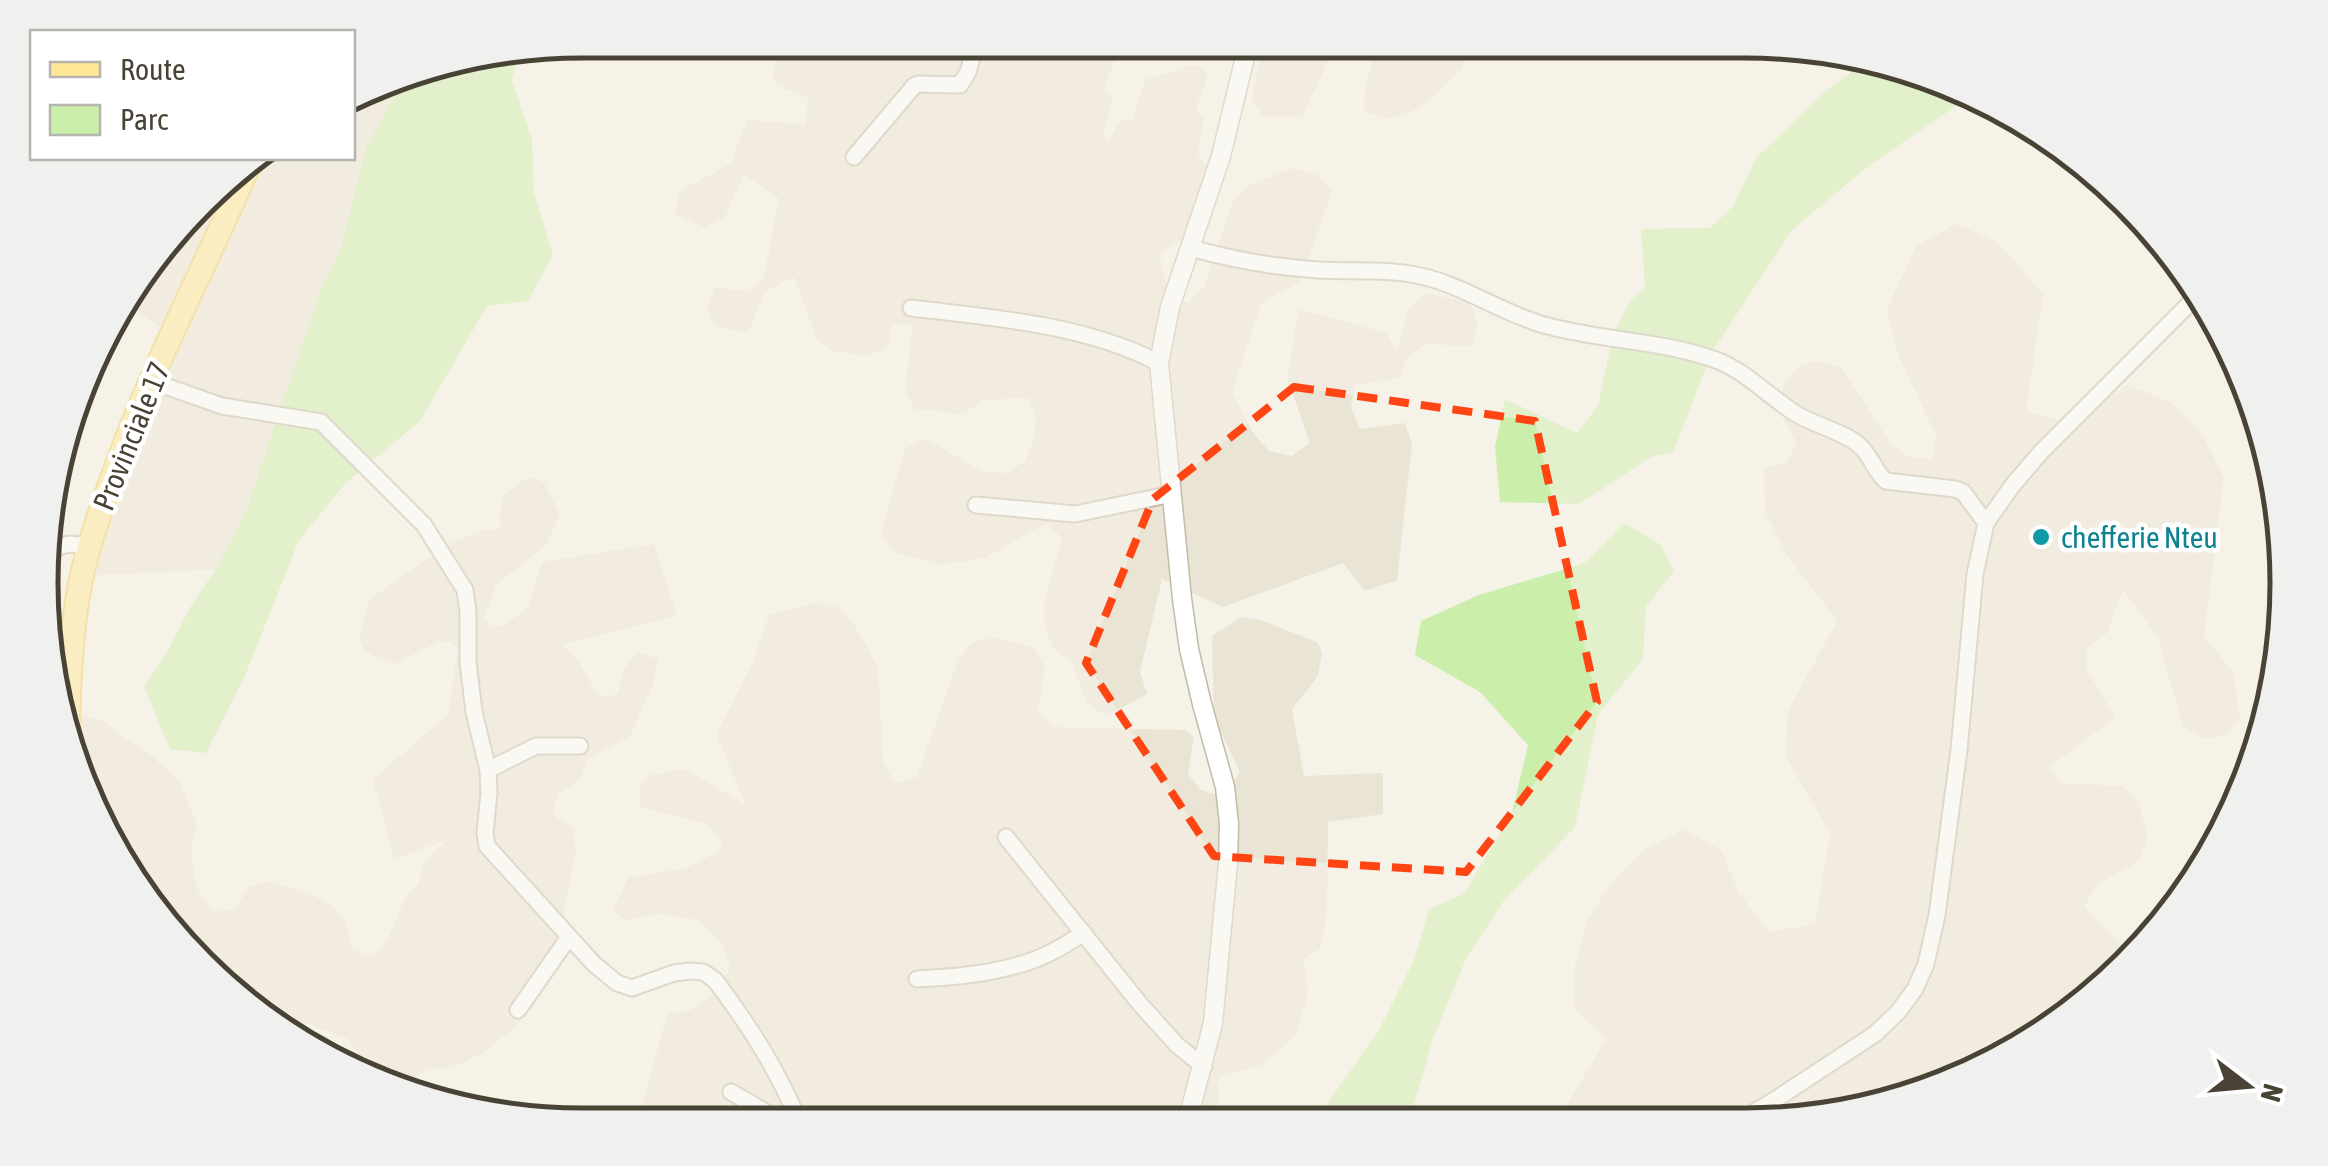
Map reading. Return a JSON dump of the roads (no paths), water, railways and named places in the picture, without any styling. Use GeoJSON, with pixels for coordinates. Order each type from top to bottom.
{"type":"FeatureCollection","features":[{"type":"Feature","properties":{"kind":"main road","name":"Provinciale 17"},"geometry":{"type":"LineString","coordinates":[[69,691],[70,651],[89,546],[150,381],[239,186]]}},
{"type":"Feature","properties":{"kind":"street"},"geometry":{"type":"LineString","coordinates":[[854,156],[914,86],[960,85],[972,58]]}},
{"type":"Feature","properties":{"kind":"street"},"geometry":{"type":"LineString","coordinates":[[1192,1108],[1217,994],[1229,824],[1225,787],[1189,649],[1158,363],[1170,308],[1221,156],[1244,58]]}},
{"type":"Feature","properties":{"kind":"street"},"geometry":{"type":"LineString","coordinates":[[1191,248],[1289,268],[1409,274],[1444,282],[1540,324],[1719,360],[1792,411],[1856,442],[1886,481],[1955,489],[1962,492],[1986,523]]}},
{"type":"Feature","properties":{"kind":"street"},"geometry":{"type":"LineString","coordinates":[[1765,1107],[1875,1034],[1898,1012],[1926,964],[1950,830],[1974,574],[1986,523],[2042,452],[2190,303]]}},
{"type":"Feature","properties":{"kind":"street"},"geometry":{"type":"LineString","coordinates":[[910,308],[1048,328],[1114,343],[1158,363]]}},
{"type":"Feature","properties":{"kind":"street"},"geometry":{"type":"LineString","coordinates":[[150,381],[222,406],[321,422],[424,526],[468,601],[468,662],[474,712],[488,770],[488,846],[594,964],[618,983],[632,988],[690,971],[703,972],[715,980],[774,1066],[794,1108]]}},
{"type":"Feature","properties":{"kind":"street"},"geometry":{"type":"LineString","coordinates":[[976,505],[1075,514],[1172,494]]}},
{"type":"Feature","properties":{"kind":"street"},"geometry":{"type":"LineString","coordinates":[[59,547],[89,546]]}},
{"type":"Feature","properties":{"kind":"street"},"geometry":{"type":"LineString","coordinates":[[488,770],[536,746],[580,746]]}},
{"type":"Feature","properties":{"kind":"street"},"geometry":{"type":"LineString","coordinates":[[1006,837],[1140,1004],[1204,1067]]}},
{"type":"Feature","properties":{"kind":"street"},"geometry":{"type":"LineString","coordinates":[[917,979],[970,976],[1028,962],[1084,933]]}},
{"type":"Feature","properties":{"kind":"street"},"geometry":{"type":"LineString","coordinates":[[518,1010],[569,937]]}},
{"type":"Feature","properties":{"kind":"street"},"geometry":{"type":"LineString","coordinates":[[731,1092],[758,1108]]}},
{"type":"Feature","properties":{"kind":"place","name":"chefferie Nteu"},"geometry":{"type":"Point","coordinates":[2041,537]}}]}
